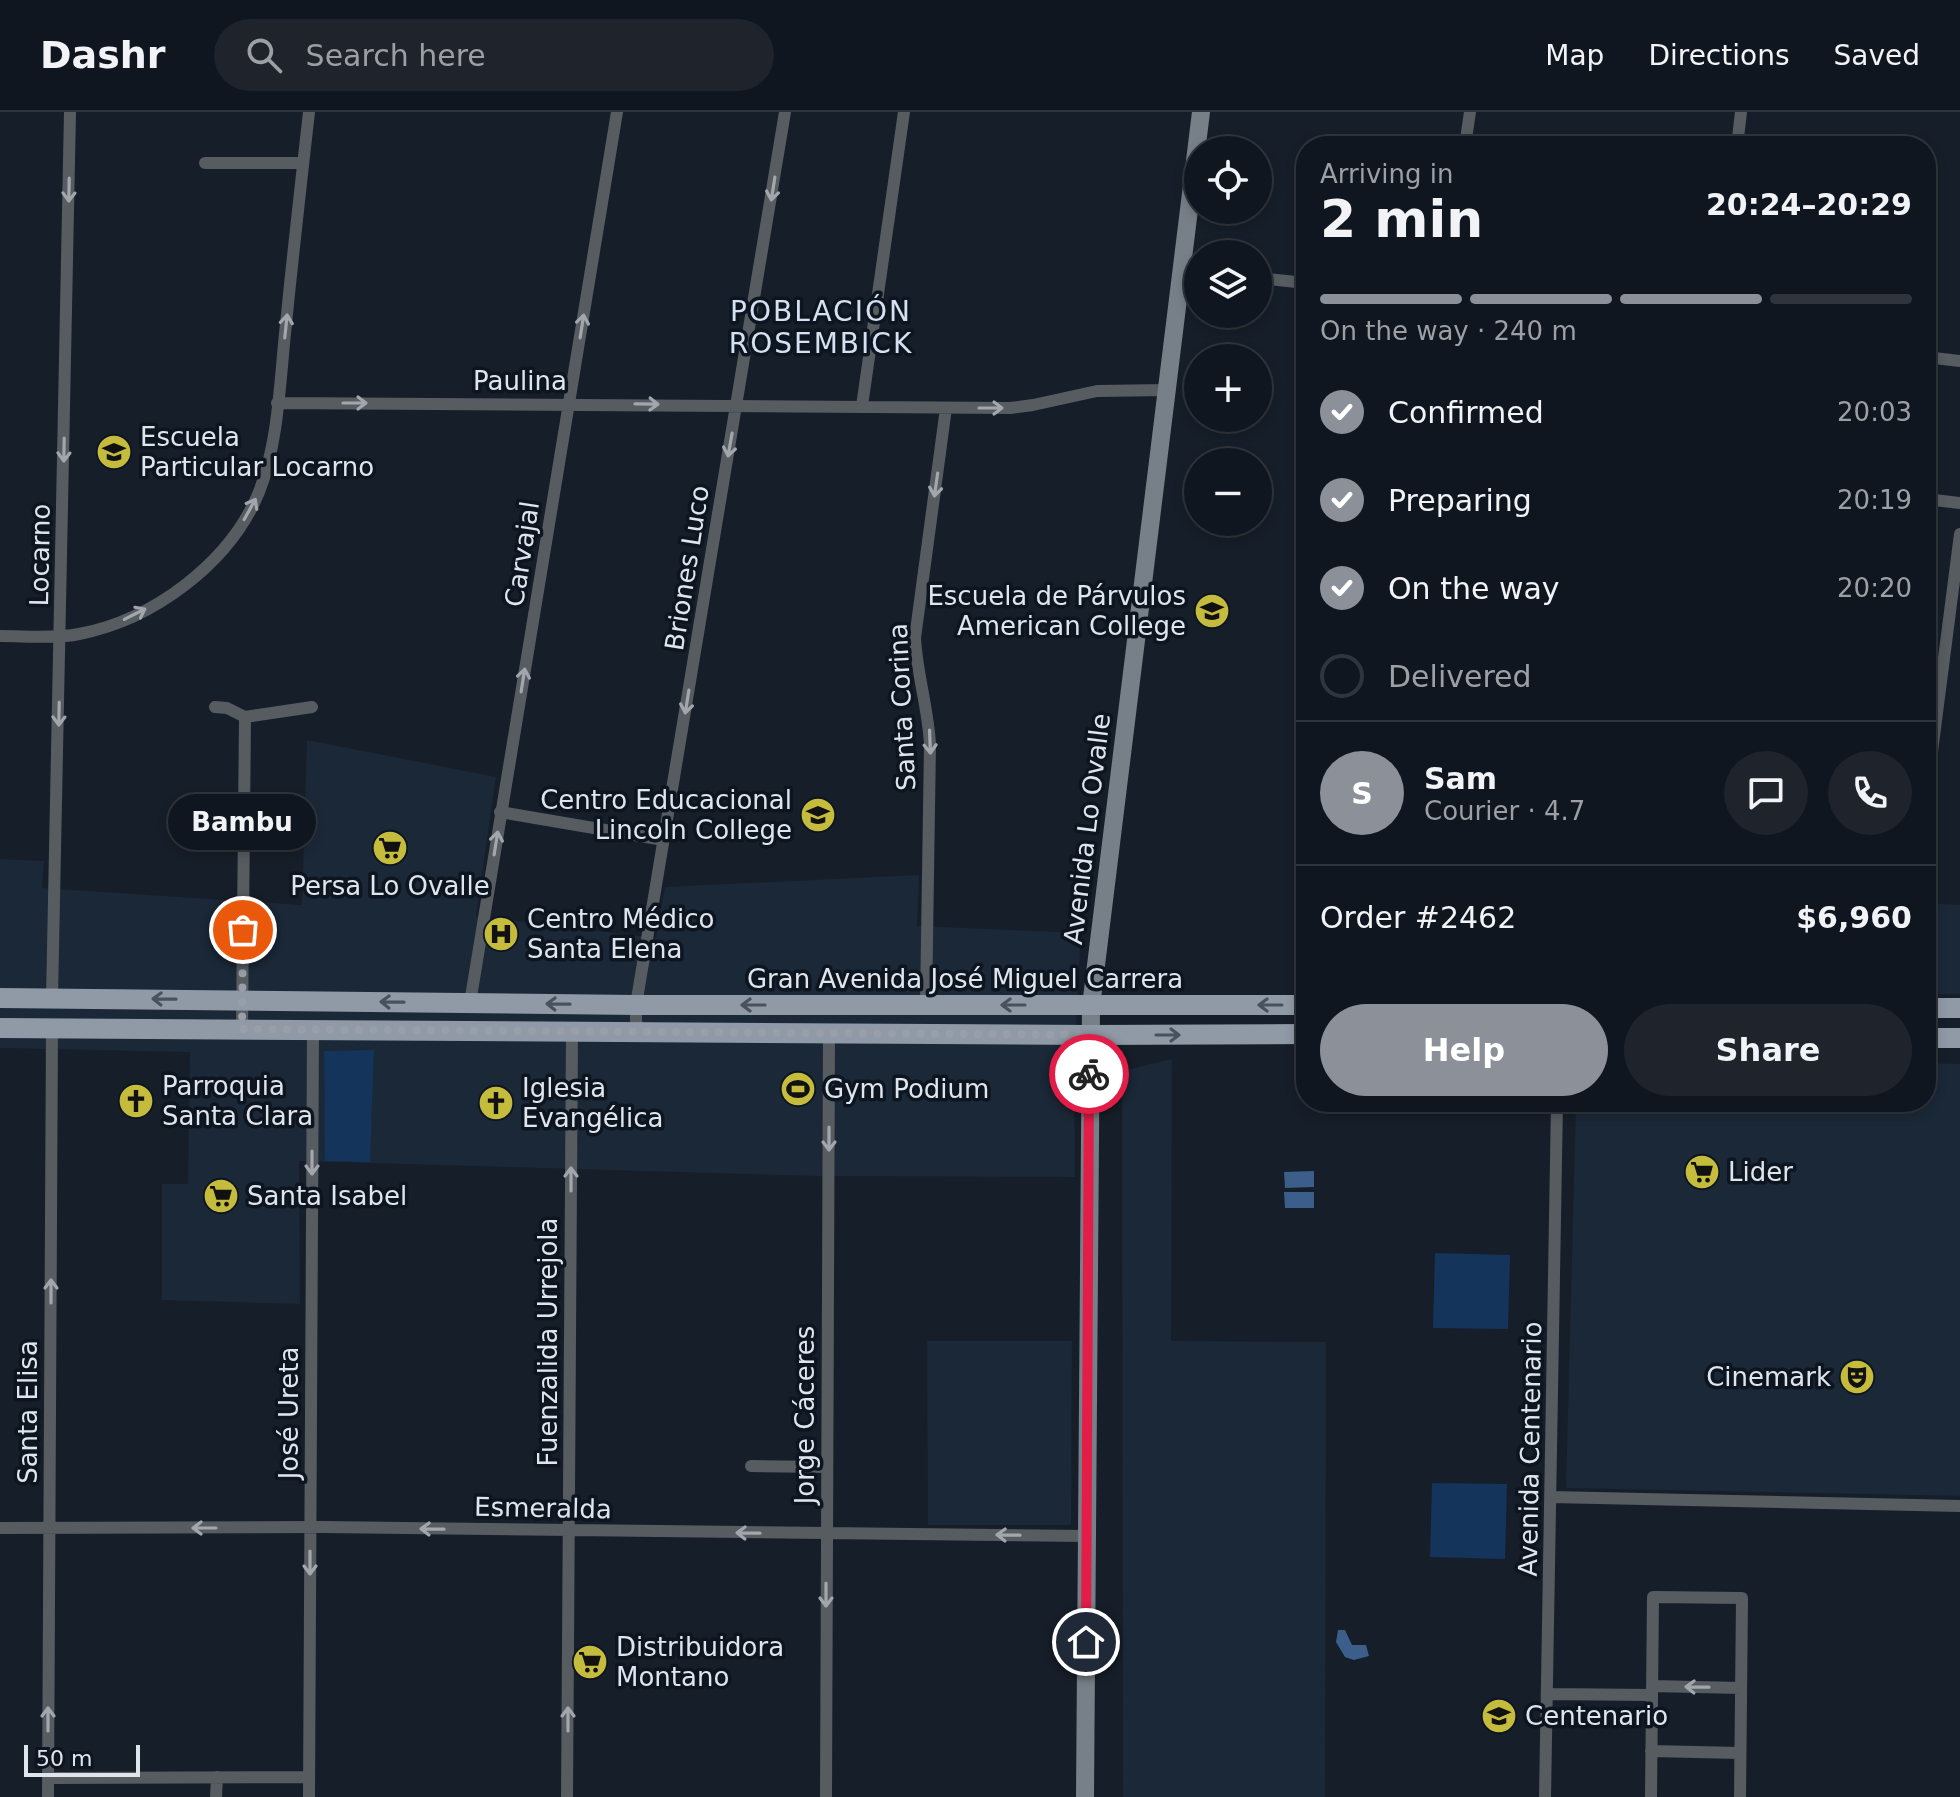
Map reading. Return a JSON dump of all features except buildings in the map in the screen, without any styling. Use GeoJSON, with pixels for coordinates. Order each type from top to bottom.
{"type":"FeatureCollection","features":[{"type":"Feature","properties":{"kind":"main road","name":"Avenida Lo Ovalle"},"geometry":{"type":"LineString","coordinates":[[1192,240],[1201,112]]}},
{"type":"Feature","properties":{"kind":"main road","name":"Avenida Lo Ovalle"},"geometry":{"type":"LineString","coordinates":[[1085,1797],[1091,1006],[1167,390],[1184,301]]}},
{"type":"Feature","properties":{"kind":"main road","name":"Gran Avenida José Miguel Carrera"},"geometry":{"type":"LineString","coordinates":[[0,998],[636,1005],[1296,1005]]}},
{"type":"Feature","properties":{"kind":"main road"},"geometry":{"type":"LineString","coordinates":[[31,998],[46,1012],[52,1028]]}},
{"type":"Feature","properties":{"kind":"main road"},"geometry":{"type":"LineString","coordinates":[[829,1033],[841,1013],[857,1005]]}},
{"type":"Feature","properties":{"kind":"main road"},"geometry":{"type":"LineString","coordinates":[[1936,1008],[1960,1008]]}},
{"type":"Feature","properties":{"kind":"main road","name":"Gran Avenida José Miguel Carrera"},"geometry":{"type":"LineString","coordinates":[[0,1028],[1296,1034]]}},
{"type":"Feature","properties":{"kind":"main road"},"geometry":{"type":"LineString","coordinates":[[1936,1038],[1960,1038]]}},
{"type":"Feature","properties":{"kind":"street","name":"Locarno"},"geometry":{"type":"LineString","coordinates":[[52,998],[70,112]]}},
{"type":"Feature","properties":{"kind":"street"},"geometry":{"type":"LineString","coordinates":[[0,636],[61,636],[100,629],[143,611],[183,585],[215,556],[240,526],[259,492],[269,456],[309,112]]}},
{"type":"Feature","properties":{"kind":"street","name":"Carvajal"},"geometry":{"type":"LineString","coordinates":[[470,1003],[617,112]]}},
{"type":"Feature","properties":{"kind":"street","name":"Briones Luco"},"geometry":{"type":"LineString","coordinates":[[640,1032],[636,1022],[636,1005],[785,112]]}},
{"type":"Feature","properties":{"kind":"street"},"geometry":{"type":"LineString","coordinates":[[862,406],[904,112]]}},
{"type":"Feature","properties":{"kind":"street"},"geometry":{"type":"LineString","coordinates":[[1466,136],[1470,112]]}},
{"type":"Feature","properties":{"kind":"street"},"geometry":{"type":"LineString","coordinates":[[1738,136],[1741,112]]}},
{"type":"Feature","properties":{"kind":"street"},"geometry":{"type":"LineString","coordinates":[[205,163],[303,163]]}},
{"type":"Feature","properties":{"kind":"street"},"geometry":{"type":"LineString","coordinates":[[1272,279],[1296,282]]}},
{"type":"Feature","properties":{"kind":"street"},"geometry":{"type":"LineString","coordinates":[[1936,358],[1960,361]]}},
{"type":"Feature","properties":{"kind":"street","name":"Paulina"},"geometry":{"type":"LineString","coordinates":[[277,403],[1022,407],[1097,391],[1167,390]]}},
{"type":"Feature","properties":{"kind":"street","name":"Santa Corina"},"geometry":{"type":"LineString","coordinates":[[926,1005],[930,744],[928,710],[917,665],[915,638],[946,408]]}},
{"type":"Feature","properties":{"kind":"street"},"geometry":{"type":"LineString","coordinates":[[1936,500],[1960,503]]}},
{"type":"Feature","properties":{"kind":"street"},"geometry":{"type":"LineString","coordinates":[[1936,720],[1960,534]]}},
{"type":"Feature","properties":{"kind":"street"},"geometry":{"type":"LineString","coordinates":[[215,707],[227,708],[245,717],[312,707]]}},
{"type":"Feature","properties":{"kind":"street"},"geometry":{"type":"LineString","coordinates":[[242,1029],[245,717]]}},
{"type":"Feature","properties":{"kind":"street"},"geometry":{"type":"LineString","coordinates":[[500,812],[664,840]]}},
{"type":"Feature","properties":{"kind":"street","name":"Santa Elisa"},"geometry":{"type":"LineString","coordinates":[[48,1797],[52,1028]]}},
{"type":"Feature","properties":{"kind":"street","name":"José Ureta"},"geometry":{"type":"LineString","coordinates":[[309,1797],[313,1029]]}},
{"type":"Feature","properties":{"kind":"street","name":"Fuenzalida Urrejola"},"geometry":{"type":"LineString","coordinates":[[567,1797],[572,1031]]}},
{"type":"Feature","properties":{"kind":"street","name":"Jorge Cáceres"},"geometry":{"type":"LineString","coordinates":[[826,1797],[829,1033]]}},
{"type":"Feature","properties":{"kind":"street","name":"Avenida Centenario"},"geometry":{"type":"LineString","coordinates":[[1545,1797],[1557,1112]]}},
{"type":"Feature","properties":{"kind":"street"},"geometry":{"type":"LineString","coordinates":[[751,1466],[827,1467]]}},
{"type":"Feature","properties":{"kind":"street"},"geometry":{"type":"LineString","coordinates":[[1551,1497],[1960,1506]]}},
{"type":"Feature","properties":{"kind":"street","name":"Esmeralda"},"geometry":{"type":"LineString","coordinates":[[0,1528],[310,1527],[1086,1536]]}},
{"type":"Feature","properties":{"kind":"street"},"geometry":{"type":"LineString","coordinates":[[1651,1797],[1653,1597],[1742,1598],[1740,1797]]}},
{"type":"Feature","properties":{"kind":"street"},"geometry":{"type":"LineString","coordinates":[[1548,1694],[1741,1688]]}},
{"type":"Feature","properties":{"kind":"street"},"geometry":{"type":"LineString","coordinates":[[1651,1751],[1740,1753]]}},
{"type":"Feature","properties":{"kind":"street"},"geometry":{"type":"LineString","coordinates":[[216,1797],[217,1777]]}},
{"type":"Feature","properties":{"kind":"street"},"geometry":{"type":"LineString","coordinates":[[48,1778],[309,1777]]}},
{"type":"Feature","properties":{"kind":"shaded area"},"geometry":{"type":"Polygon","coordinates":[[[307,740],[496,777],[476,916],[656,938],[665,887],[919,875],[917,926],[1081,933],[1074,1062],[1075,1177],[818,1176],[299,1161],[300,1304],[162,1300],[162,1184],[188,1184],[190,1052],[0,1048],[0,859],[44,861],[42,888],[302,905],[307,740]]]}},
{"type":"Feature","properties":{"kind":"shaded area"},"geometry":{"type":"Polygon","coordinates":[[[1936,904],[1960,905],[1960,994],[1936,994],[1936,904]]]}},
{"type":"Feature","properties":{"kind":"shaded area"},"geometry":{"type":"Polygon","coordinates":[[[374,1050],[370,1162],[325,1161],[324,1051],[374,1050]]]}},
{"type":"Feature","properties":{"kind":"shaded area"},"geometry":{"type":"Polygon","coordinates":[[[1172,1059],[1171,1341],[1326,1342],[1325,1797],[1123,1797],[1122,1071],[1172,1059]]]}},
{"type":"Feature","properties":{"kind":"shaded area"},"geometry":{"type":"Polygon","coordinates":[[[1936,1063],[1960,1064],[1960,1496],[1566,1488],[1576,1112],[1936,1112],[1936,1063]]]}},
{"type":"Feature","properties":{"kind":"shaded area"},"geometry":{"type":"Polygon","coordinates":[[[1314,1171],[1314,1187],[1285,1188],[1284,1172],[1314,1171]]]}},
{"type":"Feature","properties":{"kind":"shaded area"},"geometry":{"type":"Polygon","coordinates":[[[1284,1192],[1314,1192],[1314,1208],[1285,1208],[1284,1192]]]}},
{"type":"Feature","properties":{"kind":"shaded area"},"geometry":{"type":"Polygon","coordinates":[[[1435,1253],[1510,1255],[1508,1329],[1433,1328],[1435,1253]]]}},
{"type":"Feature","properties":{"kind":"shaded area"},"geometry":{"type":"Polygon","coordinates":[[[927,1341],[1072,1341],[1071,1525],[928,1525],[927,1341]]]}},
{"type":"Feature","properties":{"kind":"shaded area"},"geometry":{"type":"Polygon","coordinates":[[[1432,1483],[1507,1484],[1505,1559],[1430,1557],[1432,1483]]]}},
{"type":"Feature","properties":{"kind":"shaded area"},"geometry":{"type":"Polygon","coordinates":[[[1338,1630],[1345,1630],[1352,1645],[1366,1645],[1369,1656],[1354,1660],[1345,1657],[1336,1642],[1338,1630]]]}},
{"type":"Feature","properties":{"kind":"way so far"},"geometry":{"type":"LineString","coordinates":[[243,930],[242,1029],[1090,1035],[1089,1074]]}},
{"type":"Feature","properties":{"kind":"place","name":"Escuela Particular Locarno"},"geometry":{"type":"Point","coordinates":[114,452]}},
{"type":"Feature","properties":{"kind":"place","name":"Escuela de Párvulos American College"},"geometry":{"type":"Point","coordinates":[1212,611]}},
{"type":"Feature","properties":{"kind":"place","name":"Centro Educacional Lincoln College"},"geometry":{"type":"Point","coordinates":[818,815]}},
{"type":"Feature","properties":{"kind":"place","name":"Persa Lo Ovalle"},"geometry":{"type":"Point","coordinates":[390,848]}},
{"type":"Feature","properties":{"kind":"place","name":"Bambu"},"geometry":{"type":"Point","coordinates":[243,930]}},
{"type":"Feature","properties":{"kind":"place","name":"Centro Médico Santa Elena"},"geometry":{"type":"Point","coordinates":[501,934]}},
{"type":"Feature","properties":{"kind":"place","name":"Gym Podium"},"geometry":{"type":"Point","coordinates":[798,1089]}},
{"type":"Feature","properties":{"kind":"place","name":"Parroquia Santa Clara"},"geometry":{"type":"Point","coordinates":[136,1101]}},
{"type":"Feature","properties":{"kind":"place","name":"Iglesia Evangélica"},"geometry":{"type":"Point","coordinates":[496,1103]}},
{"type":"Feature","properties":{"kind":"place","name":"Lider"},"geometry":{"type":"Point","coordinates":[1702,1172]}},
{"type":"Feature","properties":{"kind":"place","name":"Santa Isabel"},"geometry":{"type":"Point","coordinates":[221,1196]}},
{"type":"Feature","properties":{"kind":"place","name":"Cinemark"},"geometry":{"type":"Point","coordinates":[1857,1377]}},
{"type":"Feature","properties":{"kind":"place","name":"Distribuidora Montano"},"geometry":{"type":"Point","coordinates":[590,1662]}},
{"type":"Feature","properties":{"kind":"place","name":"Centenario"},"geometry":{"type":"Point","coordinates":[1499,1716]}},
{"type":"Feature","properties":{"kind":"district","name":"POBLACIÓN ROSEMBICK"},"geometry":{"type":"Point","coordinates":[821,327]}},
{"type":"Feature","properties":{"kind":"route"},"geometry":{"type":"LineString","coordinates":[[1086,1642],[1089,1074]]}}]}
